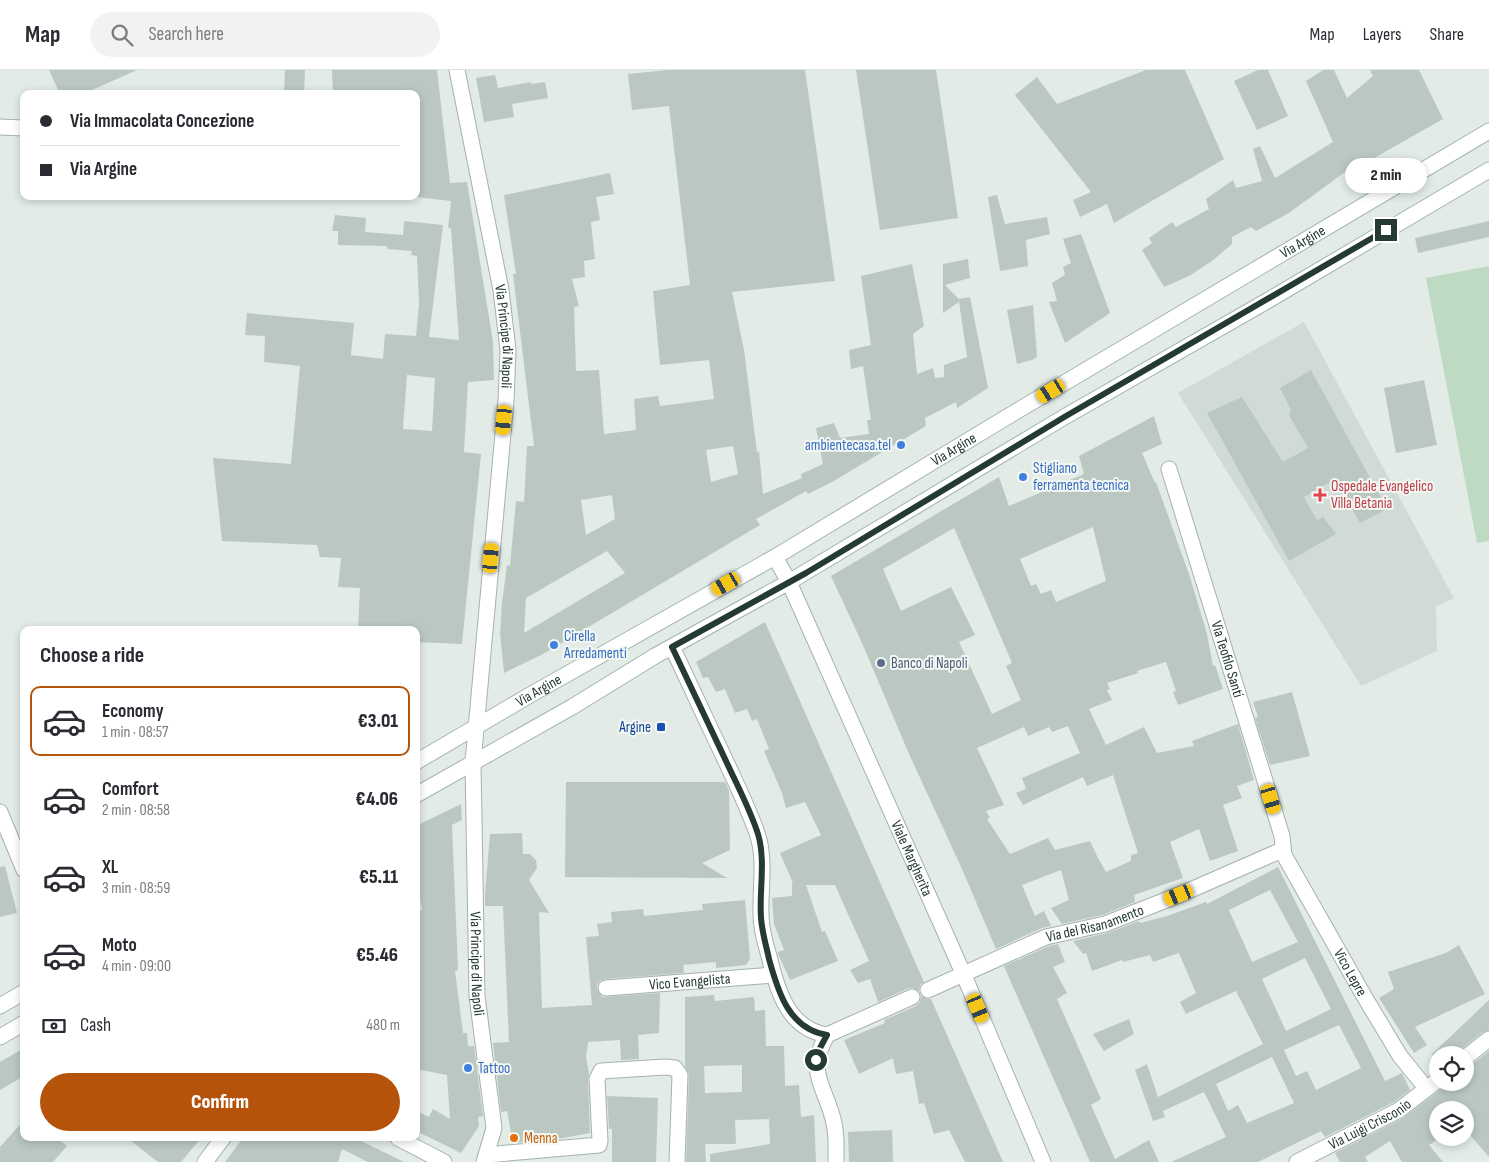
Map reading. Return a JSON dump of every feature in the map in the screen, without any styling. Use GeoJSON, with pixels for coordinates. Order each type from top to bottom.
{"type":"FeatureCollection","features":[{"type":"Feature","properties":{"kind":"street","name":"Via Principe di Napoli"},"geometry":{"type":"LineString","coordinates":[[457,70],[501,290],[508,350],[506,401],[473,762],[477,996],[494,1128],[485,1158]]}},
{"type":"Feature","properties":{"kind":"street"},"geometry":{"type":"LineString","coordinates":[[0,127],[20,128]]}},
{"type":"Feature","properties":{"kind":"street","name":"Via Argine"},"geometry":{"type":"LineString","coordinates":[[420,760],[530,695],[775,557],[1489,131]]}},
{"type":"Feature","properties":{"kind":"street","name":"Via Argine"},"geometry":{"type":"LineString","coordinates":[[420,793],[572,708],[672,647],[789,582],[1066,416],[1267,301],[1489,170]]}},
{"type":"Feature","properties":{"kind":"street","name":"Via Teofilo Santi"},"geometry":{"type":"LineString","coordinates":[[1168,469],[1282,836],[1284,847],[1282,850]]}},
{"type":"Feature","properties":{"kind":"street","name":"Viale Margherita"},"geometry":{"type":"LineString","coordinates":[[775,557],[789,582],[963,973],[1043,1162]]}},
{"type":"Feature","properties":{"kind":"street"},"geometry":{"type":"LineString","coordinates":[[672,647],[746,804],[758,835],[762,867],[760,904],[762,929],[773,975],[791,1014],[805,1028],[816,1034],[827,1035],[912,997]]}},
{"type":"Feature","properties":{"kind":"street"},"geometry":{"type":"LineString","coordinates":[[0,812],[20,860]]}},
{"type":"Feature","properties":{"kind":"street","name":"Via del Risanamento"},"geometry":{"type":"LineString","coordinates":[[928,990],[1046,937],[1105,924],[1212,881],[1282,850]]}},
{"type":"Feature","properties":{"kind":"street","name":"Vico Lepre"},"geometry":{"type":"LineString","coordinates":[[1282,850],[1400,1056],[1429,1081]]}},
{"type":"Feature","properties":{"kind":"street","name":"Vico Evangelista"},"geometry":{"type":"LineString","coordinates":[[606,988],[773,975]]}},
{"type":"Feature","properties":{"kind":"street"},"geometry":{"type":"LineString","coordinates":[[0,1006],[20,994]]}},
{"type":"Feature","properties":{"kind":"street"},"geometry":{"type":"LineString","coordinates":[[0,1037],[20,1025]]}},
{"type":"Feature","properties":{"kind":"street"},"geometry":{"type":"LineString","coordinates":[[827,1035],[816,1060],[816,1073],[834,1121],[836,1130],[836,1162]]}},
{"type":"Feature","properties":{"kind":"street"},"geometry":{"type":"LineString","coordinates":[[1474,1051],[1489,1039]]}},
{"type":"Feature","properties":{"kind":"street"},"geometry":{"type":"LineString","coordinates":[[485,1158],[598,1145],[600,1141],[596,1078],[602,1071],[665,1067],[675,1068],[680,1075],[677,1162]]}},
{"type":"Feature","properties":{"kind":"street","name":"Via Luigi Crisconio"},"geometry":{"type":"LineString","coordinates":[[1297,1162],[1398,1110],[1429,1086]]}},
{"type":"Feature","properties":{"kind":"street"},"geometry":{"type":"LineString","coordinates":[[205,1162],[220,1141]]}},
{"type":"Feature","properties":{"kind":"street"},"geometry":{"type":"LineString","coordinates":[[404,1141],[444,1162]]}},
{"type":"Feature","properties":{"kind":"shaded area","name":"Ospedale Evangelico Villa Betania"},"geometry":{"type":"Polygon","coordinates":[[[1304,322],[1454,598],[1436,607],[1437,651],[1361,686],[1178,393],[1304,322]]]}},
{"type":"Feature","properties":{"kind":"green space"},"geometry":{"type":"Polygon","coordinates":[[[1489,266],[1489,541],[1477,543],[1426,278],[1489,266]]]}},
{"type":"Feature","properties":{"kind":"building"},"geometry":{"type":"Polygon","coordinates":[[[49,70],[137,70],[92,90],[58,90],[49,70]]]}},
{"type":"Feature","properties":{"kind":"building"},"geometry":{"type":"Polygon","coordinates":[[[285,70],[305,70],[304,90],[284,90],[285,70]]]}},
{"type":"Feature","properties":{"kind":"building"},"geometry":{"type":"Polygon","coordinates":[[[332,70],[437,70],[450,183],[467,182],[493,342],[494,380],[468,382],[464,452],[481,454],[462,644],[420,642],[420,626],[358,626],[360,588],[338,587],[341,558],[320,557],[317,545],[222,541],[213,458],[291,464],[300,366],[264,362],[265,336],[245,335],[247,313],[354,323],[351,355],[383,359],[385,334],[416,336],[419,304],[417,256],[411,255],[412,251],[387,249],[387,246],[338,245],[338,231],[332,231],[335,215],[366,218],[365,232],[403,235],[404,221],[443,225],[429,337],[459,340],[451,228],[448,228],[451,201],[420,197],[420,90],[333,90],[332,70]],[[407,375],[403,429],[432,431],[435,378],[407,375]]]}},
{"type":"Feature","properties":{"kind":"building"},"geometry":{"type":"Polygon","coordinates":[[[668,70],[805,70],[835,281],[732,292],[744,350],[757,452],[759,451],[763,494],[802,478],[801,474],[823,464],[816,428],[834,423],[840,438],[869,434],[867,420],[871,420],[863,366],[851,369],[849,350],[871,345],[861,276],[912,264],[924,326],[913,334],[917,374],[933,368],[935,378],[944,377],[944,365],[967,357],[959,302],[943,313],[943,264],[968,259],[970,278],[945,285],[959,299],[970,297],[988,388],[957,408],[956,402],[925,418],[926,426],[832,482],[808,494],[806,491],[756,519],[760,525],[543,654],[504,673],[500,633],[507,565],[510,566],[516,501],[524,502],[527,446],[534,446],[513,274],[516,274],[504,195],[610,173],[614,194],[596,197],[600,220],[591,222],[595,259],[584,261],[585,277],[572,279],[579,306],[574,307],[576,371],[599,370],[604,434],[636,430],[634,399],[658,396],[660,406],[714,399],[709,360],[660,365],[653,291],[690,285],[669,106],[632,110],[628,74],[668,70]],[[733,446],[706,450],[711,482],[738,474],[733,446]],[[612,495],[581,500],[586,535],[615,519],[612,495]],[[607,551],[526,598],[524,633],[625,573],[607,551]]]}},
{"type":"Feature","properties":{"kind":"building"},"geometry":{"type":"Polygon","coordinates":[[[856,70],[936,70],[958,218],[880,230],[856,70]]]}},
{"type":"Feature","properties":{"kind":"building"},"geometry":{"type":"Polygon","coordinates":[[[1146,70],[1185,70],[1224,159],[1114,223],[1107,204],[1080,217],[1073,200],[1091,192],[1015,95],[1037,77],[1057,104],[1146,70]]]}},
{"type":"Feature","properties":{"kind":"building"},"geometry":{"type":"Polygon","coordinates":[[[1258,70],[1268,70],[1288,116],[1257,130],[1234,81],[1258,70]]]}},
{"type":"Feature","properties":{"kind":"building"},"geometry":{"type":"Polygon","coordinates":[[[1323,70],[1334,70],[1347,98],[1373,76],[1370,70],[1419,70],[1443,119],[1346,174],[1345,172],[1289,213],[1256,231],[1251,227],[1232,237],[1232,244],[1212,261],[1189,276],[1164,287],[1142,250],[1152,243],[1149,238],[1172,222],[1176,227],[1209,209],[1206,199],[1233,180],[1236,188],[1262,181],[1253,149],[1260,146],[1275,178],[1333,142],[1306,81],[1323,70]]]}},
{"type":"Feature","properties":{"kind":"building"},"geometry":{"type":"Polygon","coordinates":[[[495,75],[498,88],[531,82],[531,84],[545,82],[548,98],[512,104],[514,117],[484,122],[476,78],[495,75]]]}},
{"type":"Feature","properties":{"kind":"building"},"geometry":{"type":"Polygon","coordinates":[[[997,195],[1005,224],[1047,217],[1050,234],[1026,240],[1028,266],[1000,271],[988,197],[997,195]]]}},
{"type":"Feature","properties":{"kind":"building"},"geometry":{"type":"Polygon","coordinates":[[[1489,221],[1489,237],[1418,253],[1415,238],[1489,221]]]}},
{"type":"Feature","properties":{"kind":"building"},"geometry":{"type":"Polygon","coordinates":[[[1081,234],[1110,313],[1065,343],[1049,302],[1057,301],[1052,283],[1065,275],[1063,267],[1071,263],[1063,239],[1081,234]]]}},
{"type":"Feature","properties":{"kind":"building"},"geometry":{"type":"Polygon","coordinates":[[[1033,305],[1037,357],[1017,364],[1007,310],[1033,305]]]}},
{"type":"Feature","properties":{"kind":"building"},"geometry":{"type":"Polygon","coordinates":[[[1311,370],[1387,509],[1360,523],[1335,479],[1304,497],[1317,520],[1323,517],[1336,534],[1289,561],[1207,413],[1242,397],[1283,462],[1308,448],[1289,415],[1291,410],[1280,388],[1311,370]]]}},
{"type":"Feature","properties":{"kind":"building"},"geometry":{"type":"Polygon","coordinates":[[[1424,380],[1437,445],[1396,453],[1384,388],[1424,380]]]}},
{"type":"Feature","properties":{"kind":"building"},"geometry":{"type":"Polygon","coordinates":[[[1154,416],[1162,444],[1142,453],[1156,482],[1190,577],[1207,634],[1213,666],[1215,665],[1223,689],[1178,705],[1173,692],[1176,691],[1166,662],[1107,683],[1110,689],[1107,690],[1112,700],[1089,709],[1106,745],[1144,727],[1157,753],[1194,746],[1192,741],[1238,724],[1254,780],[1237,786],[1242,798],[1223,805],[1238,851],[1210,861],[1199,829],[1170,842],[1183,878],[1134,895],[1135,902],[1102,915],[1062,924],[1051,908],[1069,900],[1061,870],[1022,885],[1035,916],[1044,911],[1051,926],[1042,928],[996,949],[831,576],[999,477],[1009,506],[1084,474],[1079,456],[1154,416]],[[1093,527],[1020,559],[1031,586],[1036,584],[1041,594],[1051,590],[1056,602],[1106,581],[1093,527]],[[954,528],[883,569],[901,611],[951,587],[975,635],[959,642],[992,714],[1021,700],[1006,666],[1012,663],[954,528]],[[1068,726],[1052,732],[1049,727],[1028,736],[1024,727],[977,748],[1004,805],[986,811],[990,818],[987,819],[1010,854],[1048,838],[1055,850],[1090,841],[1106,872],[1131,861],[1131,855],[1138,853],[1113,775],[1087,786],[1083,777],[1023,805],[1016,793],[1026,789],[1022,778],[1080,753],[1068,726]]]}},
{"type":"Feature","properties":{"kind":"building"},"geometry":{"type":"Polygon","coordinates":[[[765,622],[924,982],[920,985],[919,991],[909,988],[878,1002],[870,979],[858,983],[850,970],[869,961],[835,885],[806,885],[822,932],[825,931],[838,961],[790,980],[778,954],[778,952],[784,950],[774,924],[772,898],[792,896],[793,883],[780,853],[821,835],[805,802],[786,808],[782,793],[764,751],[769,749],[757,719],[752,721],[747,709],[735,713],[725,689],[716,692],[708,677],[703,678],[696,662],[765,622]]]}},
{"type":"Feature","properties":{"kind":"building"},"geometry":{"type":"Polygon","coordinates":[[[1292,692],[1310,756],[1270,765],[1255,718],[1258,717],[1253,702],[1292,692]]]}},
{"type":"Feature","properties":{"kind":"building"},"geometry":{"type":"Polygon","coordinates":[[[566,782],[725,782],[729,791],[730,850],[702,863],[727,878],[565,877],[566,782]]]}},
{"type":"Feature","properties":{"kind":"building"},"geometry":{"type":"Polygon","coordinates":[[[461,804],[462,820],[452,825],[458,970],[455,971],[463,1033],[467,1033],[468,1046],[474,1046],[483,1116],[478,1117],[479,1126],[461,1153],[420,1133],[420,1113],[429,1117],[433,1109],[450,1119],[447,1075],[420,1070],[420,910],[422,910],[420,898],[420,824],[461,804]]]}},
{"type":"Feature","properties":{"kind":"building"},"geometry":{"type":"Polygon","coordinates":[[[522,833],[523,854],[530,854],[536,860],[537,868],[529,880],[549,913],[539,912],[542,1008],[592,1005],[586,937],[599,936],[597,924],[612,922],[611,912],[643,909],[644,916],[703,910],[702,904],[745,900],[750,959],[746,965],[716,968],[716,962],[683,965],[684,973],[605,979],[600,981],[597,984],[597,989],[602,997],[660,993],[659,1033],[638,1035],[639,1059],[621,1060],[620,1040],[588,1042],[586,1057],[589,1074],[590,1133],[552,1140],[513,1143],[507,1111],[501,1112],[493,1043],[509,1042],[503,906],[485,906],[485,894],[490,834],[522,833]]]}},
{"type":"Feature","properties":{"kind":"building"},"geometry":{"type":"Polygon","coordinates":[[[5,866],[17,913],[0,917],[0,867],[5,866]]]}},
{"type":"Feature","properties":{"kind":"building"},"geometry":{"type":"Polygon","coordinates":[[[1278,867],[1385,1081],[1402,1073],[1410,1090],[1394,1102],[1325,1137],[1321,1131],[1258,1162],[1171,1162],[1226,1137],[1204,1092],[1163,1111],[1165,1117],[1153,1121],[1135,1070],[1147,1064],[1158,1097],[1263,1044],[1236,991],[1186,1014],[1180,1002],[1196,993],[1179,953],[1153,962],[1150,955],[1123,962],[1122,960],[1092,971],[1086,953],[1083,954],[1073,941],[1107,933],[1139,921],[1140,923],[1167,916],[1206,902],[1207,904],[1278,867]],[[1270,890],[1229,910],[1252,962],[1298,942],[1270,890]],[[1305,958],[1262,979],[1286,1031],[1331,1009],[1305,958]],[[1339,1025],[1284,1050],[1296,1076],[1307,1071],[1316,1090],[1361,1068],[1339,1025]],[[1272,1057],[1216,1084],[1228,1111],[1238,1105],[1247,1123],[1294,1103],[1272,1057]]]}},
{"type":"Feature","properties":{"kind":"building"},"geometry":{"type":"Polygon","coordinates":[[[1058,944],[1065,962],[1053,967],[1067,993],[1057,999],[1101,1099],[1091,1105],[1115,1159],[1149,1140],[1159,1162],[1090,1162],[1004,966],[1049,946],[1058,944]]]}},
{"type":"Feature","properties":{"kind":"building"},"geometry":{"type":"Polygon","coordinates":[[[1459,945],[1485,994],[1415,1027],[1427,1045],[1414,1053],[1379,998],[1394,989],[1388,972],[1446,953],[1459,945]]]}},
{"type":"Feature","properties":{"kind":"building"},"geometry":{"type":"Polygon","coordinates":[[[714,995],[715,1001],[754,997],[755,1011],[765,1010],[766,1046],[784,1046],[785,1086],[799,1085],[801,1117],[814,1115],[816,1162],[710,1162],[710,1154],[770,1144],[769,1119],[735,1120],[736,1144],[705,1144],[706,1162],[686,1162],[689,1075],[685,1066],[685,997],[714,995]],[[742,1065],[704,1066],[705,1093],[742,1092],[742,1065]]]}},
{"type":"Feature","properties":{"kind":"building"},"geometry":{"type":"Polygon","coordinates":[[[921,996],[931,999],[1003,1162],[965,1162],[949,1130],[934,1134],[924,1103],[919,1104],[913,1071],[896,1074],[893,1058],[859,1074],[844,1040],[885,1023],[884,1020],[916,1006],[920,1002],[921,996]]]}},
{"type":"Feature","properties":{"kind":"building"},"geometry":{"type":"Polygon","coordinates":[[[1489,1000],[1489,1030],[1483,1032],[1465,1046],[1440,1046],[1489,1000]]]}},
{"type":"Feature","properties":{"kind":"building"},"geometry":{"type":"Polygon","coordinates":[[[1129,1019],[1134,1034],[1104,1051],[1093,1034],[1129,1019]]]}},
{"type":"Feature","properties":{"kind":"building"},"geometry":{"type":"Polygon","coordinates":[[[20,1050],[20,1078],[0,1090],[0,1062],[20,1050]]]}},
{"type":"Feature","properties":{"kind":"building"},"geometry":{"type":"Polygon","coordinates":[[[1489,1051],[1489,1157],[1474,1140],[1474,1101],[1429,1101],[1429,1146],[1443,1162],[1402,1162],[1390,1141],[1365,1157],[1368,1162],[1340,1162],[1335,1153],[1403,1118],[1439,1091],[1474,1091],[1474,1063],[1489,1051]]]}},
{"type":"Feature","properties":{"kind":"building"},"geometry":{"type":"Polygon","coordinates":[[[607,1096],[658,1098],[656,1162],[612,1162],[612,1129],[609,1129],[607,1096]]]}},
{"type":"Feature","properties":{"kind":"building"},"geometry":{"type":"Polygon","coordinates":[[[20,1124],[20,1141],[61,1141],[67,1146],[53,1162],[0,1162],[0,1147],[20,1124]]]}},
{"type":"Feature","properties":{"kind":"building"},"geometry":{"type":"Polygon","coordinates":[[[892,1130],[893,1162],[849,1162],[848,1132],[892,1130]]]}},
{"type":"Feature","properties":{"kind":"building"},"geometry":{"type":"Polygon","coordinates":[[[131,1141],[198,1141],[181,1162],[158,1162],[131,1141]]]}},
{"type":"Feature","properties":{"kind":"building"},"geometry":{"type":"Polygon","coordinates":[[[241,1141],[361,1141],[404,1162],[368,1162],[342,1149],[338,1162],[225,1162],[241,1141]]]}},
{"type":"Feature","properties":{"kind":"place","name":"ambientecasa.tel"},"geometry":{"type":"Point","coordinates":[901,445]}},
{"type":"Feature","properties":{"kind":"place","name":"Stigliano ferramenta tecnica"},"geometry":{"type":"Point","coordinates":[1023,477]}},
{"type":"Feature","properties":{"kind":"place","name":"Ospedale Evangelico Villa Betania"},"geometry":{"type":"Point","coordinates":[1320,495]}},
{"type":"Feature","properties":{"kind":"place","name":"Cirella Arredamenti"},"geometry":{"type":"Point","coordinates":[554,645]}},
{"type":"Feature","properties":{"kind":"place","name":"Banco di Napoli"},"geometry":{"type":"Point","coordinates":[881,663]}},
{"type":"Feature","properties":{"kind":"place","name":"Argine"},"geometry":{"type":"Point","coordinates":[661,727]}},
{"type":"Feature","properties":{"kind":"place","name":"Tattoo"},"geometry":{"type":"Point","coordinates":[468,1068]}},
{"type":"Feature","properties":{"kind":"place","name":"Menna"},"geometry":{"type":"Point","coordinates":[514,1138]}},
{"type":"Feature","properties":{"kind":"route"},"geometry":{"type":"LineString","coordinates":[[816,1060],[827,1035],[816,1034],[805,1028],[791,1014],[773,975],[762,929],[760,896],[762,867],[758,835],[746,804],[672,647],[806,573],[1066,416],[1267,301],[1386,230]]}}]}
